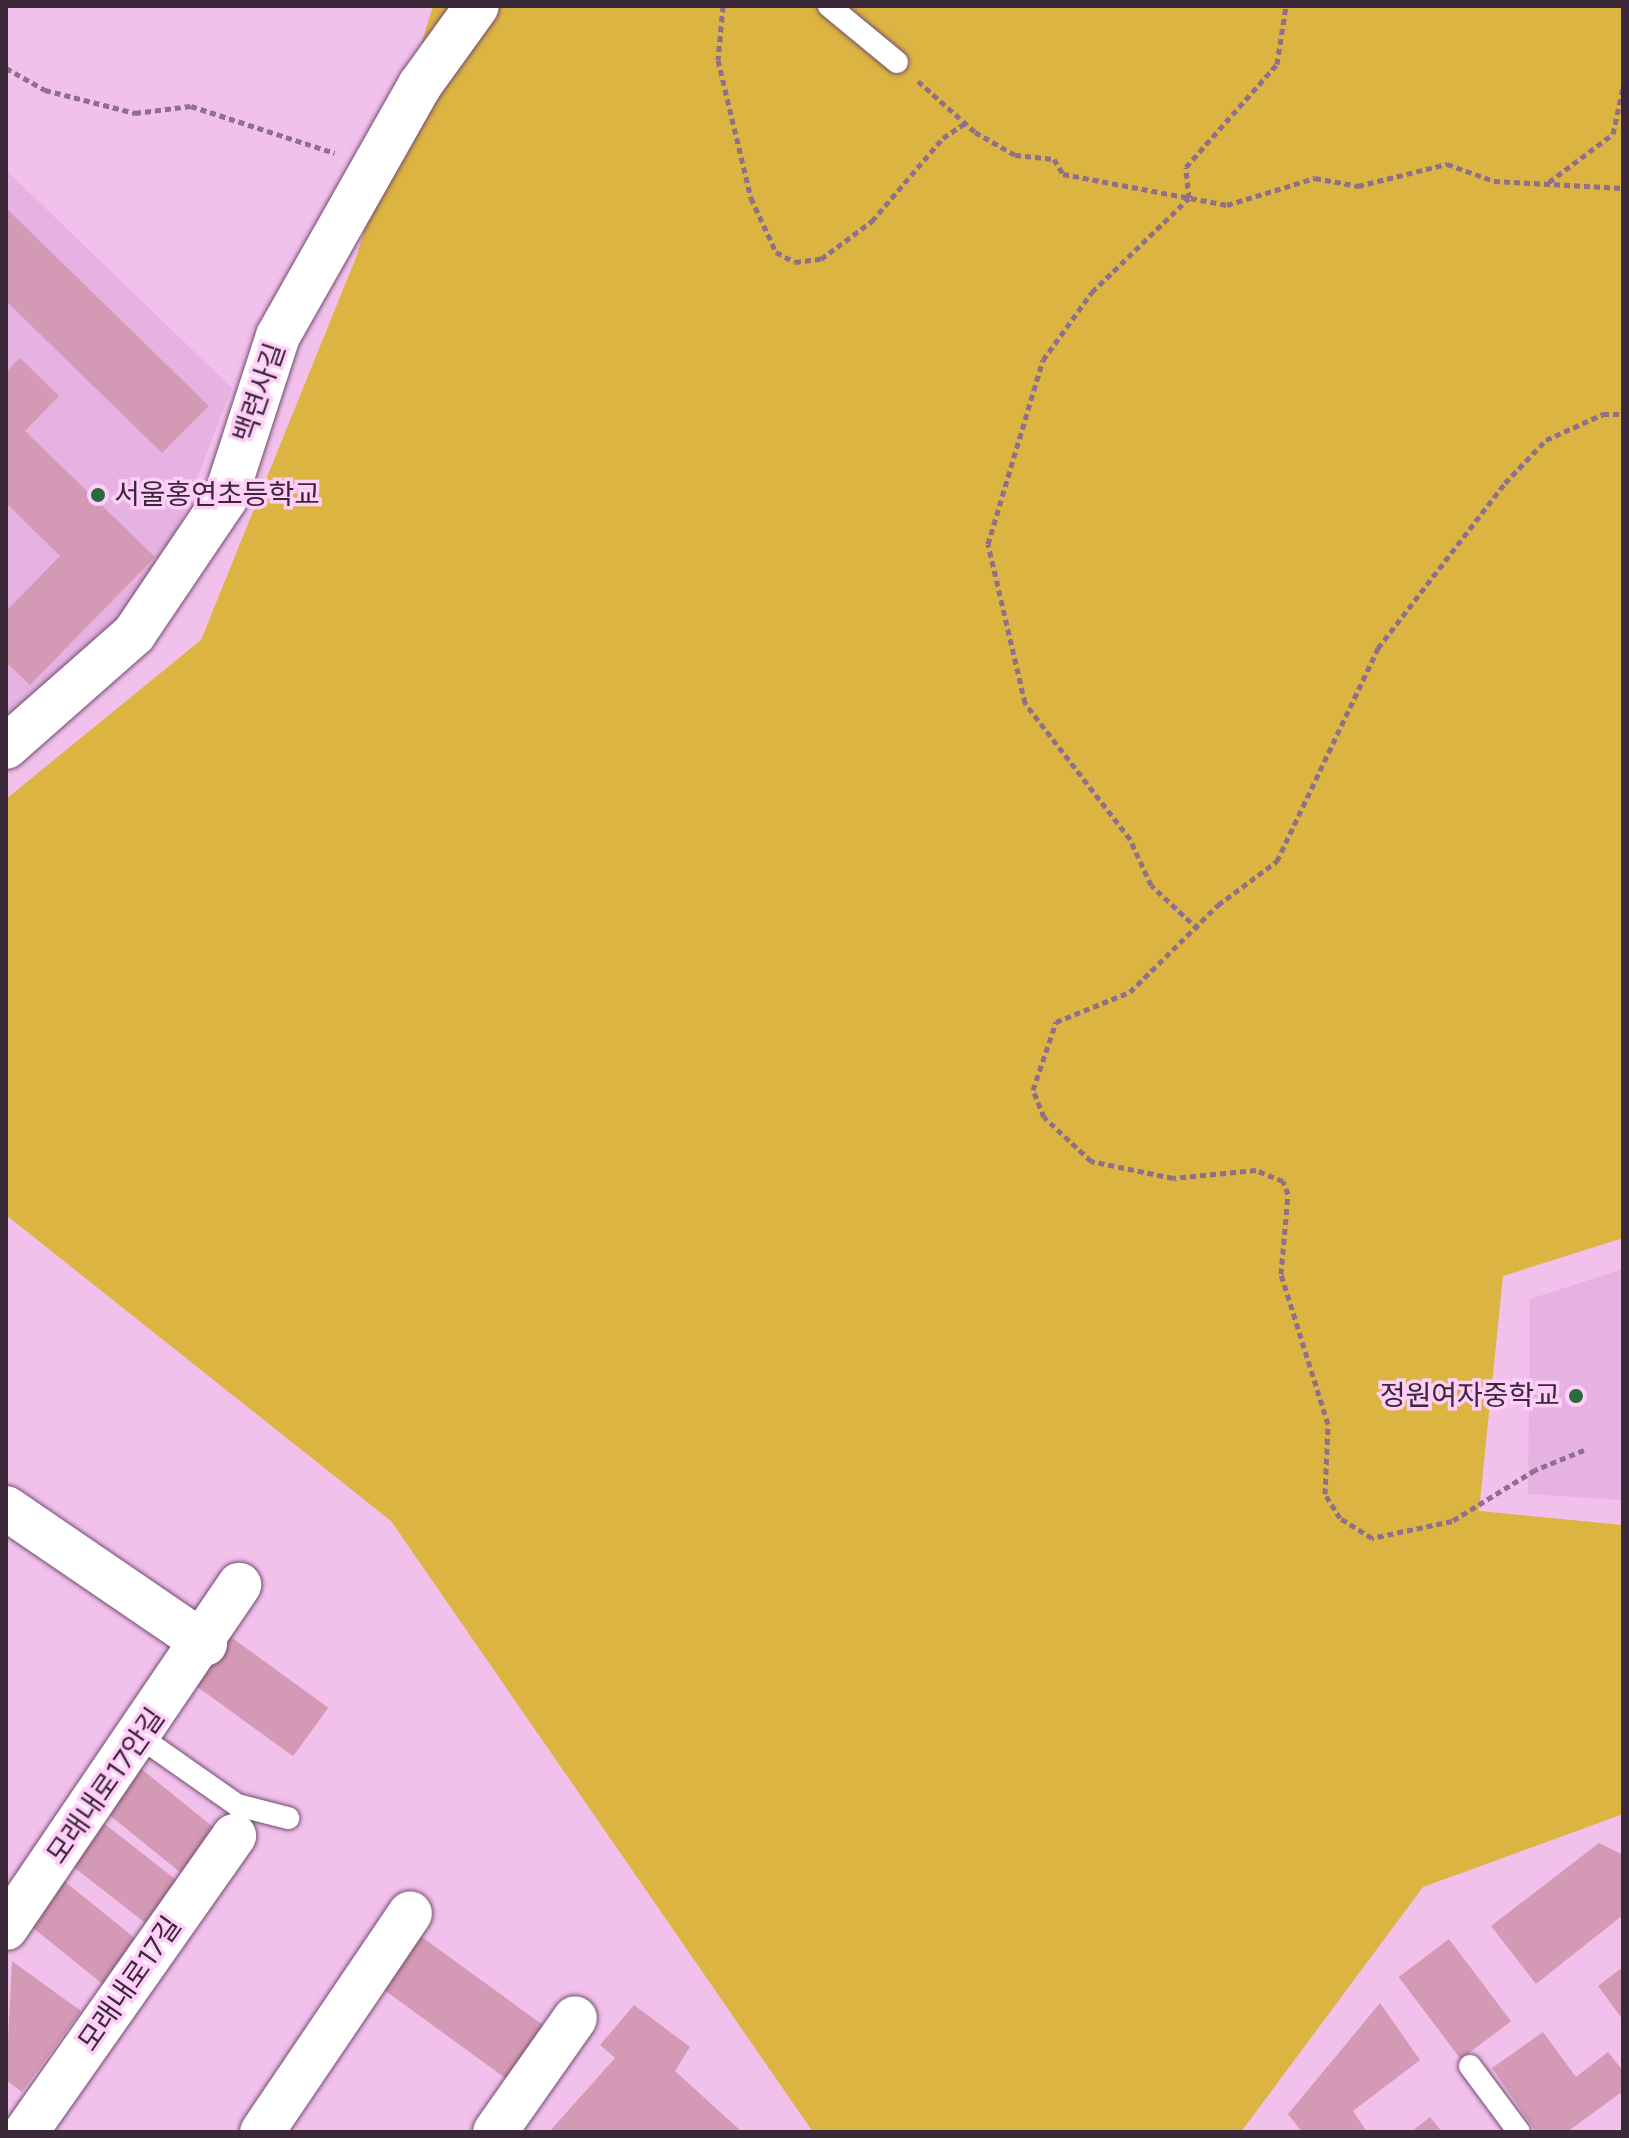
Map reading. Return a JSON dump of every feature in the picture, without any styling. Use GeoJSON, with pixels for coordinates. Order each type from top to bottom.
{"type":"FeatureCollection","features":[{"type":"Feature","properties":{"kind":"street","name":"백련사길"},"geometry":{"type":"LineString","coordinates":[[6,747],[134,634],[225,499],[278,336],[374,167],[477,6]]}},
{"type":"Feature","properties":{"kind":"street"},"geometry":{"type":"LineString","coordinates":[[6,1508],[205,1644]]}},
{"type":"Feature","properties":{"kind":"street","name":"모래내로17안길"},"geometry":{"type":"LineString","coordinates":[[6,1928],[205,1644],[239,1585]]}},
{"type":"Feature","properties":{"kind":"street","name":"모래내로17길"},"geometry":{"type":"LineString","coordinates":[[26,2132],[234,1836]]}},
{"type":"Feature","properties":{"kind":"street"},"geometry":{"type":"LineString","coordinates":[[262,2132],[410,1913]]}},
{"type":"Feature","properties":{"kind":"street"},"geometry":{"type":"LineString","coordinates":[[495,2132],[575,2018]]}},
{"type":"Feature","properties":{"kind":"lane"},"geometry":{"type":"LineString","coordinates":[[829,6],[897,62]]}},
{"type":"Feature","properties":{"kind":"lane"},"geometry":{"type":"LineString","coordinates":[[140,1737],[237,1805],[288,1818]]}},
{"type":"Feature","properties":{"kind":"lane"},"geometry":{"type":"LineString","coordinates":[[1470,2066],[1519,2132]]}},
{"type":"Feature","properties":{"kind":"path"},"geometry":{"type":"LineString","coordinates":[[723,6],[718,60],[751,198],[776,252],[785,257],[821,259],[872,221],[933,149],[965,123]]}},
{"type":"Feature","properties":{"kind":"path"},"geometry":{"type":"LineString","coordinates":[[1189,198],[1186,167],[1277,64],[1286,6]]}},
{"type":"Feature","properties":{"kind":"path"},"geometry":{"type":"LineString","coordinates":[[897,62],[965,123],[1015,155],[1054,159],[1063,174],[1227,205],[1315,178],[1358,186],[1447,164],[1494,181],[1623,188]]}},
{"type":"Feature","properties":{"kind":"path"},"geometry":{"type":"LineString","coordinates":[[6,68],[45,90],[135,113],[191,106],[374,167]]}},
{"type":"Feature","properties":{"kind":"path"},"geometry":{"type":"LineString","coordinates":[[1549,182],[1613,134],[1623,87]]}},
{"type":"Feature","properties":{"kind":"path"},"geometry":{"type":"LineString","coordinates":[[1189,198],[1092,292],[1072,330],[1043,360],[988,544],[1025,703],[1130,839],[1151,885],[1198,929]]}},
{"type":"Feature","properties":{"kind":"path"},"geometry":{"type":"LineString","coordinates":[[1584,1450],[1535,1470],[1452,1521],[1372,1538],[1340,1518],[1325,1494],[1328,1424],[1281,1274],[1288,1194],[1283,1181],[1256,1170],[1173,1178],[1091,1161],[1044,1117],[1033,1090],[1056,1022],[1130,992],[1198,929],[1218,905],[1277,861],[1295,834],[1306,791],[1378,648],[1457,539],[1546,440],[1603,414],[1623,414]]}},
{"type":"Feature","properties":{"kind":"shaded area"},"geometry":{"type":"Polygon","coordinates":[[[433,6],[1623,6],[1623,1238],[1503,1276],[1479,1511],[1623,1525],[1623,1814],[1423,1887],[1241,2132],[813,2132],[391,1521],[6,1215],[6,799],[201,640],[357,255],[433,6]]]}},
{"type":"Feature","properties":{"kind":"shaded area","name":"서울홍연초등학교"},"geometry":{"type":"Polygon","coordinates":[[[6,170],[232,388],[149,602],[6,715],[6,170]]]}},
{"type":"Feature","properties":{"kind":"shaded area","name":"정원여자중학교"},"geometry":{"type":"Polygon","coordinates":[[[1623,1269],[1623,1500],[1528,1494],[1530,1299],[1623,1269]]]}},
{"type":"Feature","properties":{"kind":"building"},"geometry":{"type":"Polygon","coordinates":[[[6,208],[209,406],[162,453],[6,301],[6,208]]]}},
{"type":"Feature","properties":{"kind":"building"},"geometry":{"type":"Polygon","coordinates":[[[20,358],[59,396],[25,431],[155,557],[30,685],[6,662],[6,611],[60,556],[6,503],[6,372],[20,358]]]}},
{"type":"Feature","properties":{"kind":"building"},"geometry":{"type":"Polygon","coordinates":[[[224,1632],[328,1708],[293,1756],[189,1681],[224,1632]]]}},
{"type":"Feature","properties":{"kind":"building"},"geometry":{"type":"Polygon","coordinates":[[[139,1767],[222,1834],[187,1878],[104,1811],[139,1767]]]}},
{"type":"Feature","properties":{"kind":"building"},"geometry":{"type":"Polygon","coordinates":[[[97,1818],[184,1886],[151,1927],[64,1860],[97,1818]]]}},
{"type":"Feature","properties":{"kind":"building"},"geometry":{"type":"Polygon","coordinates":[[[1599,1843],[1623,1855],[1623,1915],[1536,1984],[1491,1926],[1599,1843]]]}},
{"type":"Feature","properties":{"kind":"building"},"geometry":{"type":"Polygon","coordinates":[[[58,1876],[141,1943],[106,1987],[23,1920],[58,1876]]]}},
{"type":"Feature","properties":{"kind":"building"},"geometry":{"type":"Polygon","coordinates":[[[419,1935],[554,2033],[516,2086],[381,1988],[419,1935]]]}},
{"type":"Feature","properties":{"kind":"building"},"geometry":{"type":"Polygon","coordinates":[[[1449,1939],[1511,2021],[1461,2059],[1399,1977],[1449,1939]]]}},
{"type":"Feature","properties":{"kind":"building"},"geometry":{"type":"Polygon","coordinates":[[[12,1961],[81,2011],[22,2092],[6,2080],[12,1961]]]}},
{"type":"Feature","properties":{"kind":"building"},"geometry":{"type":"Polygon","coordinates":[[[1623,1967],[1623,2020],[1598,1986],[1623,1967]]]}},
{"type":"Feature","properties":{"kind":"building"},"geometry":{"type":"Polygon","coordinates":[[[1380,2003],[1420,2060],[1353,2111],[1367,2132],[1302,2132],[1288,2114],[1380,2003]]]}},
{"type":"Feature","properties":{"kind":"building"},"geometry":{"type":"Polygon","coordinates":[[[634,2005],[690,2047],[675,2071],[742,2132],[549,2132],[615,2058],[600,2045],[634,2005]]]}},
{"type":"Feature","properties":{"kind":"building"},"geometry":{"type":"Polygon","coordinates":[[[1543,2032],[1576,2077],[1608,2052],[1623,2071],[1623,2091],[1567,2132],[1536,2132],[1492,2068],[1543,2032]]]}},
{"type":"Feature","properties":{"kind":"building"},"geometry":{"type":"Polygon","coordinates":[[[1430,2117],[1442,2132],[1411,2132],[1430,2117]]]}},
{"type":"Feature","properties":{"kind":"place","name":"서울홍연초등학교"},"geometry":{"type":"Point","coordinates":[98,495]}},
{"type":"Feature","properties":{"kind":"place","name":"정원여자중학교"},"geometry":{"type":"Point","coordinates":[1576,1396]}}]}
